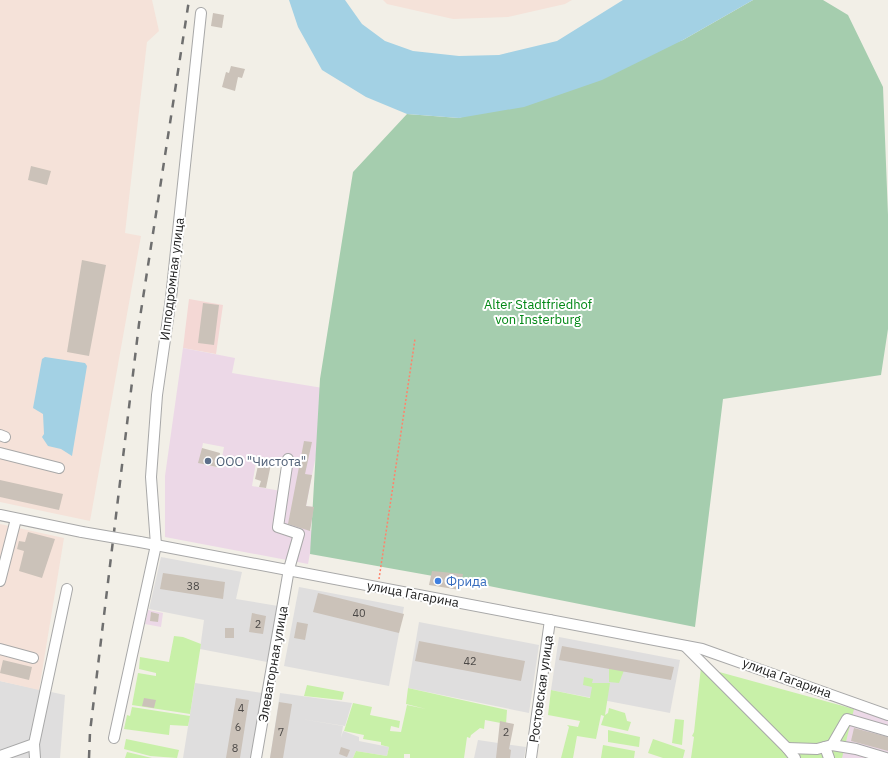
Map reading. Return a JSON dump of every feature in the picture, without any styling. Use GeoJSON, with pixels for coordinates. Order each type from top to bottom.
{"type":"FeatureCollection","features":[{"type":"Feature","properties":{"kind":"street","name":"Ипподромная улица"},"geometry":{"type":"LineString","coordinates":[[114,738],[156,545],[151,477],[157,395],[171,298],[201,13]]}},
{"type":"Feature","properties":{"kind":"street"},"geometry":{"type":"LineString","coordinates":[[0,453],[59,468]]}},
{"type":"Feature","properties":{"kind":"street","name":"Элеваторная улица"},"geometry":{"type":"LineString","coordinates":[[256,758],[289,570],[299,534],[278,527],[288,459]]}},
{"type":"Feature","properties":{"kind":"street"},"geometry":{"type":"LineString","coordinates":[[0,515],[16,519],[2,563],[0,581]]}},
{"type":"Feature","properties":{"kind":"street","name":"улица Гагарина"},"geometry":{"type":"LineString","coordinates":[[16,519],[702,649],[888,715]]}},
{"type":"Feature","properties":{"kind":"street"},"geometry":{"type":"LineString","coordinates":[[35,758],[34,744],[67,589]]}},
{"type":"Feature","properties":{"kind":"street","name":"Ростовская улица"},"geometry":{"type":"LineString","coordinates":[[531,758],[550,620]]}},
{"type":"Feature","properties":{"kind":"street"},"geometry":{"type":"LineString","coordinates":[[685,646],[787,748],[795,758]]}},
{"type":"Feature","properties":{"kind":"street"},"geometry":{"type":"LineString","coordinates":[[0,649],[33,658]]}},
{"type":"Feature","properties":{"kind":"street"},"geometry":{"type":"LineString","coordinates":[[829,758],[828,746],[847,719],[888,731]]}},
{"type":"Feature","properties":{"kind":"street"},"geometry":{"type":"LineString","coordinates":[[0,756],[34,744]]}},
{"type":"Feature","properties":{"kind":"street"},"geometry":{"type":"LineString","coordinates":[[787,748],[816,749],[828,746],[856,749],[886,758]]}},
{"type":"Feature","properties":{"kind":"path"},"geometry":{"type":"LineString","coordinates":[[378,587],[415,339]]}},
{"type":"Feature","properties":{"kind":"shaded area"},"geometry":{"type":"Polygon","coordinates":[[[0,0],[152,0],[159,31],[147,42],[125,233],[141,236],[90,521],[0,502],[0,0]]]}},
{"type":"Feature","properties":{"kind":"shaded area"},"geometry":{"type":"Polygon","coordinates":[[[383,0],[572,0],[565,4],[508,17],[453,19],[387,4],[383,0]]]}},
{"type":"Feature","properties":{"kind":"shaded area"},"geometry":{"type":"Polygon","coordinates":[[[189,299],[223,305],[216,354],[183,348],[189,299]]]}},
{"type":"Feature","properties":{"kind":"shaded area"},"geometry":{"type":"Polygon","coordinates":[[[183,348],[235,358],[232,373],[329,389],[306,506],[314,507],[310,530],[314,531],[308,564],[165,537],[165,476],[183,348]],[[203,443],[199,463],[220,468],[224,447],[203,443]],[[257,456],[252,486],[281,491],[286,462],[257,456]]]}},
{"type":"Feature","properties":{"kind":"shaded area"},"geometry":{"type":"Polygon","coordinates":[[[0,524],[64,538],[39,690],[0,681],[0,524]]]}},
{"type":"Feature","properties":{"kind":"shaded area"},"geometry":{"type":"Polygon","coordinates":[[[161,557],[242,572],[236,599],[278,606],[267,662],[200,649],[204,620],[149,609],[161,557]]]}},
{"type":"Feature","properties":{"kind":"shaded area"},"geometry":{"type":"Polygon","coordinates":[[[299,587],[404,607],[389,686],[284,666],[299,587]]]}},
{"type":"Feature","properties":{"kind":"shaded area"},"geometry":{"type":"Polygon","coordinates":[[[148,610],[163,613],[161,627],[145,624],[148,610]]]}},
{"type":"Feature","properties":{"kind":"shaded area"},"geometry":{"type":"Polygon","coordinates":[[[419,622],[539,645],[529,713],[408,688],[419,622]]]}},
{"type":"Feature","properties":{"kind":"shaded area"},"geometry":{"type":"Polygon","coordinates":[[[559,637],[680,660],[670,713],[551,690],[559,637]]]}},
{"type":"Feature","properties":{"kind":"shaded area"},"geometry":{"type":"Polygon","coordinates":[[[0,681],[65,695],[60,758],[0,758],[0,681]]]}},
{"type":"Feature","properties":{"kind":"shaded area"},"geometry":{"type":"Polygon","coordinates":[[[195,683],[262,693],[251,758],[183,758],[195,683]]]}},
{"type":"Feature","properties":{"kind":"shaded area"},"geometry":{"type":"Polygon","coordinates":[[[280,693],[352,703],[345,726],[301,719],[343,726],[341,738],[343,731],[359,737],[359,741],[389,747],[387,756],[356,751],[353,758],[270,758],[280,693]]]}},
{"type":"Feature","properties":{"kind":"shaded area"},"geometry":{"type":"Polygon","coordinates":[[[854,709],[888,721],[888,758],[827,758],[854,709]]]}},
{"type":"Feature","properties":{"kind":"shaded area"},"geometry":{"type":"Polygon","coordinates":[[[478,740],[526,747],[524,758],[474,758],[478,740]]]}},
{"type":"Feature","properties":{"kind":"green space","name":"Alter Stadtfriedhof von Insterburg"},"geometry":{"type":"Polygon","coordinates":[[[753,0],[823,0],[848,15],[883,87],[888,215],[888,329],[881,375],[723,399],[695,627],[489,586],[310,554],[320,379],[353,172],[407,114],[459,118],[683,40],[753,0]]]}},
{"type":"Feature","properties":{"kind":"green space"},"geometry":{"type":"Polygon","coordinates":[[[174,636],[183,637],[201,644],[190,714],[132,705],[138,673],[156,676],[156,673],[139,669],[140,657],[169,662],[174,636]]]}},
{"type":"Feature","properties":{"kind":"green space"},"geometry":{"type":"Polygon","coordinates":[[[609,665],[625,668],[619,683],[609,682],[609,665]]]}},
{"type":"Feature","properties":{"kind":"green space"},"geometry":{"type":"Polygon","coordinates":[[[701,667],[854,709],[842,758],[691,758],[694,737],[692,736],[694,732],[701,667]]]}},
{"type":"Feature","properties":{"kind":"green space"},"geometry":{"type":"Polygon","coordinates":[[[584,677],[593,679],[592,683],[610,683],[605,715],[608,713],[609,708],[625,713],[627,721],[631,722],[628,731],[601,725],[604,716],[601,715],[596,739],[577,736],[573,758],[561,758],[569,727],[567,725],[578,727],[580,721],[548,715],[551,690],[590,698],[592,687],[583,685],[584,677]]]}},
{"type":"Feature","properties":{"kind":"green space"},"geometry":{"type":"Polygon","coordinates":[[[307,685],[344,692],[342,700],[304,696],[307,685]]]}},
{"type":"Feature","properties":{"kind":"green space"},"geometry":{"type":"Polygon","coordinates":[[[408,688],[507,710],[506,724],[485,720],[484,729],[480,728],[471,735],[470,738],[467,737],[464,758],[410,758],[410,754],[404,754],[404,758],[353,758],[356,751],[387,756],[389,747],[381,745],[381,742],[363,739],[364,735],[344,731],[353,703],[372,707],[370,715],[400,721],[399,728],[391,726],[390,731],[401,732],[407,705],[426,709],[406,704],[408,688]]]}},
{"type":"Feature","properties":{"kind":"green space"},"geometry":{"type":"Polygon","coordinates":[[[132,707],[190,716],[188,726],[170,725],[169,735],[124,729],[127,715],[130,716],[132,707]]]}},
{"type":"Feature","properties":{"kind":"green space"},"geometry":{"type":"Polygon","coordinates":[[[675,719],[684,720],[682,745],[672,743],[675,719]]]}},
{"type":"Feature","properties":{"kind":"green space"},"geometry":{"type":"Polygon","coordinates":[[[608,730],[640,737],[639,747],[608,742],[608,730]]]}},
{"type":"Feature","properties":{"kind":"green space"},"geometry":{"type":"Polygon","coordinates":[[[126,739],[179,750],[177,758],[150,756],[124,749],[126,739]]]}},
{"type":"Feature","properties":{"kind":"green space"},"geometry":{"type":"Polygon","coordinates":[[[653,739],[685,750],[683,758],[663,758],[648,753],[653,739]]]}},
{"type":"Feature","properties":{"kind":"green space"},"geometry":{"type":"Polygon","coordinates":[[[603,745],[635,751],[634,758],[601,758],[603,745]]]}},
{"type":"Feature","properties":{"kind":"green space"},"geometry":{"type":"Polygon","coordinates":[[[127,752],[152,758],[125,758],[127,752]]]}},
{"type":"Feature","properties":{"kind":"water"},"geometry":{"type":"Polygon","coordinates":[[[289,0],[345,0],[362,24],[385,41],[413,51],[459,56],[499,55],[557,41],[623,0],[753,0],[683,40],[602,80],[524,107],[459,118],[407,114],[366,97],[322,70],[298,27],[289,0]]]}},
{"type":"Feature","properties":{"kind":"water"},"geometry":{"type":"Polygon","coordinates":[[[45,357],[85,363],[87,366],[72,456],[61,449],[48,446],[42,437],[44,434],[43,414],[33,408],[42,359],[45,357]]]}},
{"type":"Feature","properties":{"kind":"building"},"geometry":{"type":"Polygon","coordinates":[[[213,13],[224,15],[222,28],[211,26],[213,13]]]}},
{"type":"Feature","properties":{"kind":"building"},"geometry":{"type":"Polygon","coordinates":[[[231,66],[245,69],[242,78],[238,77],[235,91],[222,87],[226,72],[229,73],[231,66]]]}},
{"type":"Feature","properties":{"kind":"building"},"geometry":{"type":"Polygon","coordinates":[[[31,166],[51,171],[47,185],[28,180],[31,166]]]}},
{"type":"Feature","properties":{"kind":"building"},"geometry":{"type":"Polygon","coordinates":[[[82,260],[106,265],[89,356],[67,352],[82,260]]]}},
{"type":"Feature","properties":{"kind":"building"},"geometry":{"type":"Polygon","coordinates":[[[203,303],[219,305],[214,345],[198,343],[203,303]]]}},
{"type":"Feature","properties":{"kind":"building"},"geometry":{"type":"Polygon","coordinates":[[[304,441],[312,442],[305,474],[312,475],[306,506],[314,507],[310,531],[288,524],[304,441]]]}},
{"type":"Feature","properties":{"kind":"building"},"geometry":{"type":"Polygon","coordinates":[[[202,448],[220,453],[217,467],[198,463],[202,448]]]}},
{"type":"Feature","properties":{"kind":"building"},"geometry":{"type":"Polygon","coordinates":[[[259,461],[271,464],[266,488],[259,487],[261,481],[255,479],[259,461]]]}},
{"type":"Feature","properties":{"kind":"building"},"geometry":{"type":"Polygon","coordinates":[[[0,480],[63,494],[59,510],[0,497],[0,480]]]}},
{"type":"Feature","properties":{"kind":"building"},"geometry":{"type":"Polygon","coordinates":[[[28,532],[55,539],[42,578],[19,571],[24,551],[17,549],[19,541],[25,542],[28,532]]]}},
{"type":"Feature","properties":{"kind":"building"},"geometry":{"type":"Polygon","coordinates":[[[432,571],[463,574],[460,590],[429,585],[432,571]]]}},
{"type":"Feature","properties":{"kind":"building"},"geometry":{"type":"Polygon","coordinates":[[[163,573],[225,582],[223,599],[160,589],[163,573]]]}},
{"type":"Feature","properties":{"kind":"building"},"geometry":{"type":"Polygon","coordinates":[[[318,593],[404,614],[399,633],[313,612],[318,593]]]}},
{"type":"Feature","properties":{"kind":"building"},"geometry":{"type":"Polygon","coordinates":[[[151,612],[159,614],[158,622],[150,621],[151,612]]]}},
{"type":"Feature","properties":{"kind":"building"},"geometry":{"type":"Polygon","coordinates":[[[252,613],[266,616],[263,634],[249,632],[252,613]]]}},
{"type":"Feature","properties":{"kind":"building"},"geometry":{"type":"Polygon","coordinates":[[[297,622],[308,624],[305,640],[294,638],[297,622]]]}},
{"type":"Feature","properties":{"kind":"building"},"geometry":{"type":"Polygon","coordinates":[[[225,628],[234,628],[234,638],[225,638],[225,628]]]}},
{"type":"Feature","properties":{"kind":"building"},"geometry":{"type":"Polygon","coordinates":[[[419,641],[525,661],[521,681],[415,661],[419,641]]]}},
{"type":"Feature","properties":{"kind":"building"},"geometry":{"type":"Polygon","coordinates":[[[562,646],[674,667],[671,680],[559,660],[562,646]]]}},
{"type":"Feature","properties":{"kind":"building"},"geometry":{"type":"Polygon","coordinates":[[[3,660],[32,667],[29,680],[0,673],[3,660]]]}},
{"type":"Feature","properties":{"kind":"building"},"geometry":{"type":"Polygon","coordinates":[[[144,698],[156,700],[154,708],[142,706],[144,698]]]}},
{"type":"Feature","properties":{"kind":"building"},"geometry":{"type":"Polygon","coordinates":[[[236,698],[249,700],[240,758],[226,758],[236,698]]]}},
{"type":"Feature","properties":{"kind":"building"},"geometry":{"type":"Polygon","coordinates":[[[279,702],[292,704],[283,758],[270,758],[279,702]]]}},
{"type":"Feature","properties":{"kind":"building"},"geometry":{"type":"Polygon","coordinates":[[[500,721],[514,724],[509,749],[511,750],[510,758],[496,758],[500,721]]]}},
{"type":"Feature","properties":{"kind":"building"},"geometry":{"type":"Polygon","coordinates":[[[854,728],[888,737],[888,751],[851,741],[854,728]]]}},
{"type":"Feature","properties":{"kind":"building"},"geometry":{"type":"Polygon","coordinates":[[[341,747],[350,750],[347,757],[339,754],[341,747]]]}},
{"type":"Feature","properties":{"kind":"railway"},"geometry":{"type":"LineString","coordinates":[[89,758],[90,732],[139,324],[189,0]]}},
{"type":"Feature","properties":{"kind":"place","name":"ООО \"Чистота\""},"geometry":{"type":"Point","coordinates":[208,461]}},
{"type":"Feature","properties":{"kind":"place","name":"Фрида"},"geometry":{"type":"Point","coordinates":[438,581]}}]}
